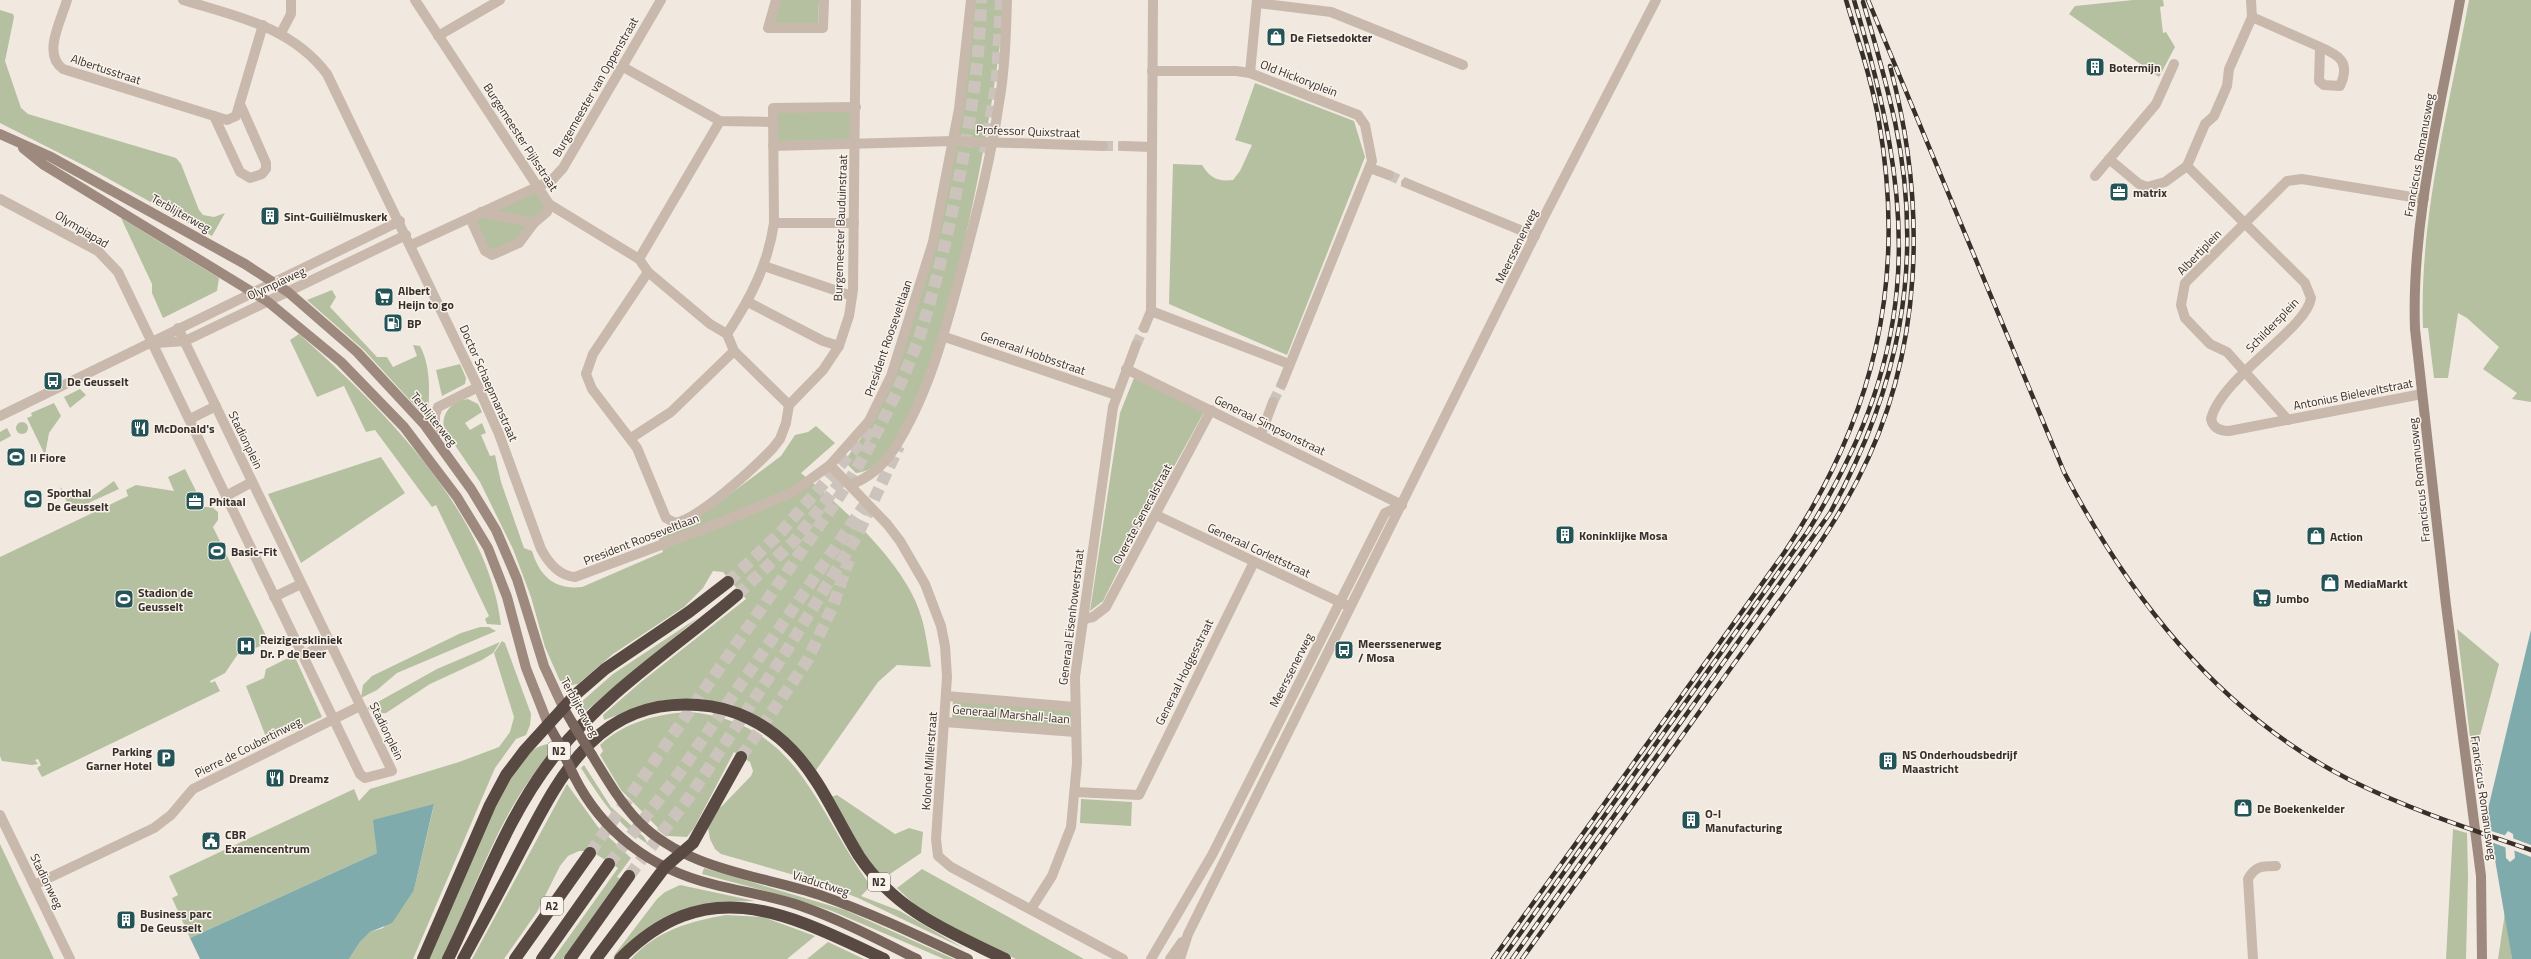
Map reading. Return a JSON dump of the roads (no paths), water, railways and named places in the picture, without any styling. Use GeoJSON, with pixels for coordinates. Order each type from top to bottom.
{"type":"FeatureCollection","features":[{"type":"Feature","properties":{"kind":"highway"},"geometry":{"type":"LineString","coordinates":[[548,724],[563,707],[606,668],[689,612],[728,582]]}},
{"type":"Feature","properties":{"kind":"highway","name":"N2"},"geometry":{"type":"LineString","coordinates":[[448,959],[510,826],[531,790],[555,755],[620,689],[737,595]]}},
{"type":"Feature","properties":{"kind":"highway","name":"N2"},"geometry":{"type":"LineString","coordinates":[[463,959],[546,802],[566,770],[584,748],[608,728],[633,715],[664,706],[691,704],[733,711],[756,722],[775,734],[793,750],[807,768],[859,856],[887,891],[923,919],[1005,959]]}},
{"type":"Feature","properties":{"kind":"highway","name":"N2"},"geometry":{"type":"LineString","coordinates":[[423,959],[481,823],[498,789],[525,750],[548,724]]}},
{"type":"Feature","properties":{"kind":"highway"},"geometry":{"type":"LineString","coordinates":[[596,959],[665,867],[683,853],[695,840],[741,757]]}},
{"type":"Feature","properties":{"kind":"highway","name":"A2"},"geometry":{"type":"LineString","coordinates":[[515,959],[590,853]]}},
{"type":"Feature","properties":{"kind":"highway","name":"A2"},"geometry":{"type":"LineString","coordinates":[[542,959],[609,864]]}},
{"type":"Feature","properties":{"kind":"highway"},"geometry":{"type":"LineString","coordinates":[[570,959],[629,876]]}},
{"type":"Feature","properties":{"kind":"highway"},"geometry":{"type":"LineString","coordinates":[[620,959],[666,922],[698,911],[730,907],[777,914],[828,933],[884,959]]}},
{"type":"Feature","properties":{"kind":"main road","name":"Franciscus Romanusweg"},"geometry":{"type":"LineString","coordinates":[[2460,0],[2424,199],[2415,264],[2414,298],[2422,394],[2464,751],[2481,876],[2482,959]]}},
{"type":"Feature","properties":{"kind":"main road","name":"Terblijterweg"},"geometry":{"type":"LineString","coordinates":[[0,134],[62,162],[214,245],[288,292],[357,352],[411,410],[435,439],[471,489],[503,543],[518,580],[539,651],[563,707],[621,800],[640,822],[683,853]]}},
{"type":"Feature","properties":{"kind":"main road","name":"Terblijterweg"},"geometry":{"type":"LineString","coordinates":[[12,140],[44,165],[267,301],[324,346],[370,390],[422,449],[470,515],[488,548],[500,578],[526,668],[548,724],[587,801],[606,825],[641,854],[665,867]]}},
{"type":"Feature","properties":{"kind":"main road","name":"Viaductweg"},"geometry":{"type":"LineString","coordinates":[[683,853],[723,868],[795,887],[849,906],[968,959]]}},
{"type":"Feature","properties":{"kind":"main road"},"geometry":{"type":"LineString","coordinates":[[665,867],[707,883],[801,906],[857,928],[917,959]]}},
{"type":"Feature","properties":{"kind":"street","name":"Albertusstraat"},"geometry":{"type":"LineString","coordinates":[[67,0],[52,53],[58,65],[63,70],[214,116],[232,120],[236,116],[240,104]]}},
{"type":"Feature","properties":{"kind":"street","name":"Doctor Schaepmanstraat"},"geometry":{"type":"LineString","coordinates":[[183,0],[263,25],[281,33],[302,47],[327,74],[400,221],[478,387],[498,434],[541,549],[550,562],[563,574],[575,576]]}},
{"type":"Feature","properties":{"kind":"street"},"geometry":{"type":"LineString","coordinates":[[281,33],[291,14],[294,0]]}},
{"type":"Feature","properties":{"kind":"street","name":"Burgemeester Pijlsstraat"},"geometry":{"type":"LineString","coordinates":[[415,0],[549,204],[639,259],[648,272],[710,324],[727,334]]}},
{"type":"Feature","properties":{"kind":"street"},"geometry":{"type":"LineString","coordinates":[[438,36],[500,0]]}},
{"type":"Feature","properties":{"kind":"street","name":"Burgemeester van Oppenstraat"},"geometry":{"type":"LineString","coordinates":[[411,245],[552,180],[563,168],[661,0]]}},
{"type":"Feature","properties":{"kind":"street"},"geometry":{"type":"LineString","coordinates":[[776,0],[768,28],[823,28],[824,0]]}},
{"type":"Feature","properties":{"kind":"street","name":"Burgemeester Bauduinstraat"},"geometry":{"type":"LineString","coordinates":[[631,438],[666,518],[670,522],[682,520],[718,498],[772,450],[780,439],[789,405],[823,370],[840,346],[852,296],[856,144],[856,0]]}},
{"type":"Feature","properties":{"kind":"street","name":"President Rooseveltlaan"},"geometry":{"type":"LineString","coordinates":[[575,576],[668,543],[785,495],[807,483],[830,465],[869,421],[891,376],[933,242],[965,72],[972,0]]}},
{"type":"Feature","properties":{"kind":"street"},"geometry":{"type":"LineString","coordinates":[[850,485],[870,475],[893,450],[924,390],[942,336],[975,220],[1000,102],[1007,0]]}},
{"type":"Feature","properties":{"kind":"street"},"geometry":{"type":"LineString","coordinates":[[1144,328],[1151,310],[1153,0]]}},
{"type":"Feature","properties":{"kind":"street","name":"Meerssenerweg"},"geometry":{"type":"LineString","coordinates":[[1180,959],[1188,934],[1224,861],[1535,236],[1656,0]]}},
{"type":"Feature","properties":{"kind":"street"},"geometry":{"type":"LineString","coordinates":[[2109,159],[2139,184],[2147,187],[2165,182],[2187,166],[2205,124],[2214,116],[2224,94],[2229,69],[2252,17],[2251,0]]}},
{"type":"Feature","properties":{"kind":"street"},"geometry":{"type":"LineString","coordinates":[[1250,73],[1257,2],[1331,12],[1463,65]]}},
{"type":"Feature","properties":{"kind":"street"},"geometry":{"type":"LineString","coordinates":[[2252,17],[2320,47]]}},
{"type":"Feature","properties":{"kind":"street"},"geometry":{"type":"LineString","coordinates":[[214,116],[240,172],[250,178],[266,169],[266,163],[240,104],[263,25]]}},
{"type":"Feature","properties":{"kind":"street"},"geometry":{"type":"LineString","coordinates":[[2095,176],[2156,104],[2174,64]]}},
{"type":"Feature","properties":{"kind":"street"},"geometry":{"type":"LineString","coordinates":[[623,67],[720,121],[773,122]]}},
{"type":"Feature","properties":{"kind":"street","name":"Old Hickoryplein"},"geometry":{"type":"LineString","coordinates":[[1152,71],[1236,71],[1250,73],[1358,115],[1365,125],[1372,156],[1370,168],[1282,384]]}},
{"type":"Feature","properties":{"kind":"street"},"geometry":{"type":"LineString","coordinates":[[789,405],[734,351],[727,334],[748,302],[764,266],[774,223],[773,108],[856,107]]}},
{"type":"Feature","properties":{"kind":"street"},"geometry":{"type":"LineString","coordinates":[[639,259],[720,121]]}},
{"type":"Feature","properties":{"kind":"street","name":"Professor Quixstraat"},"geometry":{"type":"LineString","coordinates":[[773,146],[953,141],[1103,146]]}},
{"type":"Feature","properties":{"kind":"street"},"geometry":{"type":"LineString","coordinates":[[1123,146],[1152,147]]}},
{"type":"Feature","properties":{"kind":"street","name":"Schildersplein"},"geometry":{"type":"LineString","coordinates":[[2187,166],[2304,283],[2311,298],[2305,312],[2245,371]]}},
{"type":"Feature","properties":{"kind":"street"},"geometry":{"type":"LineString","coordinates":[[1370,168],[1389,175]]}},
{"type":"Feature","properties":{"kind":"street","name":"Albertiplein"},"geometry":{"type":"LineString","coordinates":[[2245,371],[2227,352],[2210,344],[2185,318],[2181,305],[2186,283],[2287,181],[2295,179],[2424,199]]}},
{"type":"Feature","properties":{"kind":"street"},"geometry":{"type":"LineString","coordinates":[[1406,183],[1535,236]]}},
{"type":"Feature","properties":{"kind":"street","name":"Olympiapad"},"geometry":{"type":"LineString","coordinates":[[0,198],[82,242],[107,260],[118,272],[153,343]]}},
{"type":"Feature","properties":{"kind":"street"},"geometry":{"type":"LineString","coordinates":[[470,218],[486,251],[492,255],[519,243],[534,223],[547,212],[549,204]]}},
{"type":"Feature","properties":{"kind":"street"},"geometry":{"type":"LineString","coordinates":[[481,212],[534,223]]}},
{"type":"Feature","properties":{"kind":"street","name":"Olympiaweg"},"geometry":{"type":"LineString","coordinates":[[0,416],[153,343],[178,328],[400,221]]}},
{"type":"Feature","properties":{"kind":"street"},"geometry":{"type":"LineString","coordinates":[[774,223],[854,223]]}},
{"type":"Feature","properties":{"kind":"street","name":"Olympiaweg"},"geometry":{"type":"LineString","coordinates":[[153,343],[185,341],[406,235]]}},
{"type":"Feature","properties":{"kind":"street"},"geometry":{"type":"LineString","coordinates":[[764,266],[852,296]]}},
{"type":"Feature","properties":{"kind":"street"},"geometry":{"type":"LineString","coordinates":[[648,272],[593,354],[586,369],[592,389],[631,438],[671,412],[734,351]]}},
{"type":"Feature","properties":{"kind":"street"},"geometry":{"type":"LineString","coordinates":[[748,302],[823,341],[840,346]]}},
{"type":"Feature","properties":{"kind":"street"},"geometry":{"type":"LineString","coordinates":[[1151,310],[1289,364]]}},
{"type":"Feature","properties":{"kind":"street","name":"Stadionplein"},"geometry":{"type":"LineString","coordinates":[[153,343],[360,774],[365,778],[392,771],[178,328]]}},
{"type":"Feature","properties":{"kind":"street","name":"Generaal Hobbsstraat"},"geometry":{"type":"LineString","coordinates":[[942,336],[1116,396]]}},
{"type":"Feature","properties":{"kind":"street"},"geometry":{"type":"LineString","coordinates":[[1126,369],[1136,345]]}},
{"type":"Feature","properties":{"kind":"street","name":"Generaal Simpsonstraat"},"geometry":{"type":"LineString","coordinates":[[1126,369],[1261,434],[1402,505]]}},
{"type":"Feature","properties":{"kind":"street","name":"Generaal Eisenhowerstraat"},"geometry":{"type":"LineString","coordinates":[[1031,909],[1052,876],[1067,842],[1071,827],[1077,762],[1075,732],[1075,677],[1106,451],[1116,396],[1126,369]]}},
{"type":"Feature","properties":{"kind":"street","name":"Antonius Bieleveltstraat"},"geometry":{"type":"LineString","coordinates":[[2288,420],[2245,371],[2214,409],[2211,419],[2218,430],[2229,430],[2288,420],[2422,394]]}},
{"type":"Feature","properties":{"kind":"street"},"geometry":{"type":"LineString","coordinates":[[435,439],[435,415],[438,407],[478,387]]}},
{"type":"Feature","properties":{"kind":"street"},"geometry":{"type":"LineString","coordinates":[[1261,434],[1273,402]]}},
{"type":"Feature","properties":{"kind":"street"},"geometry":{"type":"LineString","coordinates":[[190,419],[216,406]]}},
{"type":"Feature","properties":{"kind":"street","name":"Overste Senecalstraat"},"geometry":{"type":"LineString","coordinates":[[1084,619],[1093,617],[1106,607],[1211,410]]}},
{"type":"Feature","properties":{"kind":"street","name":"Kolonel Millerstraat"},"geometry":{"type":"LineString","coordinates":[[830,465],[887,524],[907,552],[925,584],[935,608],[945,646],[946,696],[936,839],[938,856],[951,867],[1123,959]]}},
{"type":"Feature","properties":{"kind":"street"},"geometry":{"type":"LineString","coordinates":[[226,496],[252,482]]}},
{"type":"Feature","properties":{"kind":"street","name":"Meerssenerweg"},"geometry":{"type":"LineString","coordinates":[[1151,959],[1212,855],[1385,513],[1402,505]]}},
{"type":"Feature","properties":{"kind":"street","name":"Generaal Corlettstraat"},"geometry":{"type":"LineString","coordinates":[[1156,515],[1351,608]]}},
{"type":"Feature","properties":{"kind":"street","name":"Generaal Hodgesstraat"},"geometry":{"type":"LineString","coordinates":[[1075,792],[1139,795],[1254,562]]}},
{"type":"Feature","properties":{"kind":"street"},"geometry":{"type":"LineString","coordinates":[[274,597],[301,584]]}},
{"type":"Feature","properties":{"kind":"street"},"geometry":{"type":"LineString","coordinates":[[303,655],[329,643]]}},
{"type":"Feature","properties":{"kind":"street","name":"Generaal Marshall-laan"},"geometry":{"type":"LineString","coordinates":[[946,696],[1075,707]]}},
{"type":"Feature","properties":{"kind":"street","name":"Pierre de Coubertinweg"},"geometry":{"type":"LineString","coordinates":[[34,885],[154,828],[171,815],[193,789],[333,718],[360,706]]}},
{"type":"Feature","properties":{"kind":"street","name":"Generaal Marshall-laan"},"geometry":{"type":"LineString","coordinates":[[945,722],[1075,732]]}},
{"type":"Feature","properties":{"kind":"street","name":"Stadionweg"},"geometry":{"type":"LineString","coordinates":[[0,815],[70,959]]}},
{"type":"Feature","properties":{"kind":"street"},"geometry":{"type":"LineString","coordinates":[[1212,855],[1224,861]]}},
{"type":"Feature","properties":{"kind":"street"},"geometry":{"type":"LineString","coordinates":[[2253,959],[2248,879],[2253,870],[2261,866],[2276,866]]}},
{"type":"Feature","properties":{"kind":"street","name":"Meerssenerweg"},"geometry":{"type":"LineString","coordinates":[[1170,959],[1188,934]]}},
{"type":"Feature","properties":{"kind":"water"},"geometry":{"type":"Polygon","coordinates":[[[2531,630],[2531,959],[2512,959],[2487,813],[2531,630]],[[2508,831],[2505,835],[2506,858],[2510,862],[2515,858],[2513,834],[2508,831]]]}},
{"type":"Feature","properties":{"kind":"water"},"geometry":{"type":"Polygon","coordinates":[[[434,804],[414,890],[392,923],[370,932],[360,942],[349,959],[200,959],[190,938],[377,853],[373,820],[434,804]]]}},
{"type":"Feature","properties":{"kind":"tunnel"},"geometry":{"type":"LineString","coordinates":[[590,853],[831,509],[857,468],[892,403],[920,335],[952,214],[964,153],[974,87],[979,44],[981,0]]}},
{"type":"Feature","properties":{"kind":"tunnel"},"geometry":{"type":"LineString","coordinates":[[985,153],[997,78],[1001,0]]}},
{"type":"Feature","properties":{"kind":"tunnel"},"geometry":{"type":"LineString","coordinates":[[1103,146],[1123,146]]}},
{"type":"Feature","properties":{"kind":"tunnel"},"geometry":{"type":"LineString","coordinates":[[1389,175],[1406,183]]}},
{"type":"Feature","properties":{"kind":"tunnel"},"geometry":{"type":"LineString","coordinates":[[1136,345],[1144,328]]}},
{"type":"Feature","properties":{"kind":"tunnel"},"geometry":{"type":"LineString","coordinates":[[1273,402],[1282,384]]}},
{"type":"Feature","properties":{"kind":"tunnel"},"geometry":{"type":"LineString","coordinates":[[728,582],[779,534],[873,428]]}},
{"type":"Feature","properties":{"kind":"tunnel"},"geometry":{"type":"LineString","coordinates":[[629,876],[690,796],[787,650],[857,536],[899,446]]}},
{"type":"Feature","properties":{"kind":"tunnel"},"geometry":{"type":"LineString","coordinates":[[737,595],[794,541],[842,480]]}},
{"type":"Feature","properties":{"kind":"tunnel"},"geometry":{"type":"LineString","coordinates":[[609,864],[678,775],[866,503]]}},
{"type":"Feature","properties":{"kind":"tunnel"},"geometry":{"type":"LineString","coordinates":[[741,757],[807,661],[832,608],[849,560]]}},
{"type":"Feature","properties":{"kind":"railway"},"geometry":{"type":"LineString","coordinates":[[1493,959],[1784,553],[1815,503],[1841,452],[1861,400],[1876,347],[1885,293],[1889,238],[1887,181],[1873,91],[1846,0]]}},
{"type":"Feature","properties":{"kind":"railway"},"geometry":{"type":"LineString","coordinates":[[1502,959],[1808,531],[1846,463],[1873,398],[1890,335],[1898,272],[1898,209],[1889,143],[1875,74],[1854,0]]}},
{"type":"Feature","properties":{"kind":"railway"},"geometry":{"type":"LineString","coordinates":[[1868,0],[2064,472],[2090,519],[2118,564],[2149,608],[2183,649],[2220,687],[2260,722],[2303,753],[2350,780],[2394,800],[2439,818],[2531,850]]}},
{"type":"Feature","properties":{"kind":"railway"},"geometry":{"type":"LineString","coordinates":[[1512,959],[1830,513],[1854,466],[1873,420],[1889,372],[1900,324],[1906,275],[1907,226],[1904,174],[1895,122],[1863,2]]}},
{"type":"Feature","properties":{"kind":"railway"},"geometry":{"type":"LineString","coordinates":[[1522,959],[1793,582],[1827,532],[1857,481],[1879,432],[1896,382],[1907,330],[1912,277],[1913,224],[1910,171],[1902,118],[1890,66]]}},
{"type":"Feature","properties":{"kind":"place","name":"De Fietsedokter"},"geometry":{"type":"Point","coordinates":[1276,37]}},
{"type":"Feature","properties":{"kind":"place","name":"Botermijn"},"geometry":{"type":"Point","coordinates":[2095,67]}},
{"type":"Feature","properties":{"kind":"place","name":"matrix"},"geometry":{"type":"Point","coordinates":[2119,192]}},
{"type":"Feature","properties":{"kind":"place","name":"Sint-Guiliëlmuskerk"},"geometry":{"type":"Point","coordinates":[270,216]}},
{"type":"Feature","properties":{"kind":"place","name":"Albert Heijn to go"},"geometry":{"type":"Point","coordinates":[384,297]}},
{"type":"Feature","properties":{"kind":"place","name":"BP"},"geometry":{"type":"Point","coordinates":[393,323]}},
{"type":"Feature","properties":{"kind":"place","name":"De Geusselt"},"geometry":{"type":"Point","coordinates":[53,381]}},
{"type":"Feature","properties":{"kind":"place","name":"McDonald's"},"geometry":{"type":"Point","coordinates":[140,428]}},
{"type":"Feature","properties":{"kind":"place","name":"Il Fiore"},"geometry":{"type":"Point","coordinates":[16,457]}},
{"type":"Feature","properties":{"kind":"place","name":"Sporthal De Geusselt"},"geometry":{"type":"Point","coordinates":[33,499]}},
{"type":"Feature","properties":{"kind":"place","name":"Phitaal"},"geometry":{"type":"Point","coordinates":[195,501]}},
{"type":"Feature","properties":{"kind":"place","name":"Koninklijke Mosa"},"geometry":{"type":"Point","coordinates":[1565,535]}},
{"type":"Feature","properties":{"kind":"place","name":"Action"},"geometry":{"type":"Point","coordinates":[2316,536]}},
{"type":"Feature","properties":{"kind":"place","name":"Basic-Fit"},"geometry":{"type":"Point","coordinates":[217,551]}},
{"type":"Feature","properties":{"kind":"place","name":"MediaMarkt"},"geometry":{"type":"Point","coordinates":[2330,583]}},
{"type":"Feature","properties":{"kind":"place","name":"Jumbo"},"geometry":{"type":"Point","coordinates":[2262,598]}},
{"type":"Feature","properties":{"kind":"place","name":"Stadion de Geusselt"},"geometry":{"type":"Point","coordinates":[124,599]}},
{"type":"Feature","properties":{"kind":"place","name":"Reizigerskliniek Dr. P de Beer"},"geometry":{"type":"Point","coordinates":[246,646]}},
{"type":"Feature","properties":{"kind":"place","name":"Meerssenerweg / Mosa"},"geometry":{"type":"Point","coordinates":[1344,650]}},
{"type":"Feature","properties":{"kind":"place","name":"Parking Garner Hotel"},"geometry":{"type":"Point","coordinates":[166,758]}},
{"type":"Feature","properties":{"kind":"place","name":"NS Onderhoudsbedrijf Maastricht"},"geometry":{"type":"Point","coordinates":[1888,761]}},
{"type":"Feature","properties":{"kind":"place","name":"Dreamz"},"geometry":{"type":"Point","coordinates":[275,778]}},
{"type":"Feature","properties":{"kind":"place","name":"De Boekenkelder"},"geometry":{"type":"Point","coordinates":[2243,808]}},
{"type":"Feature","properties":{"kind":"place","name":"O-I Manufacturing"},"geometry":{"type":"Point","coordinates":[1691,820]}},
{"type":"Feature","properties":{"kind":"place","name":"CBR Examencentrum"},"geometry":{"type":"Point","coordinates":[211,841]}},
{"type":"Feature","properties":{"kind":"place","name":"Business parc De Geusselt"},"geometry":{"type":"Point","coordinates":[126,920]}}]}
